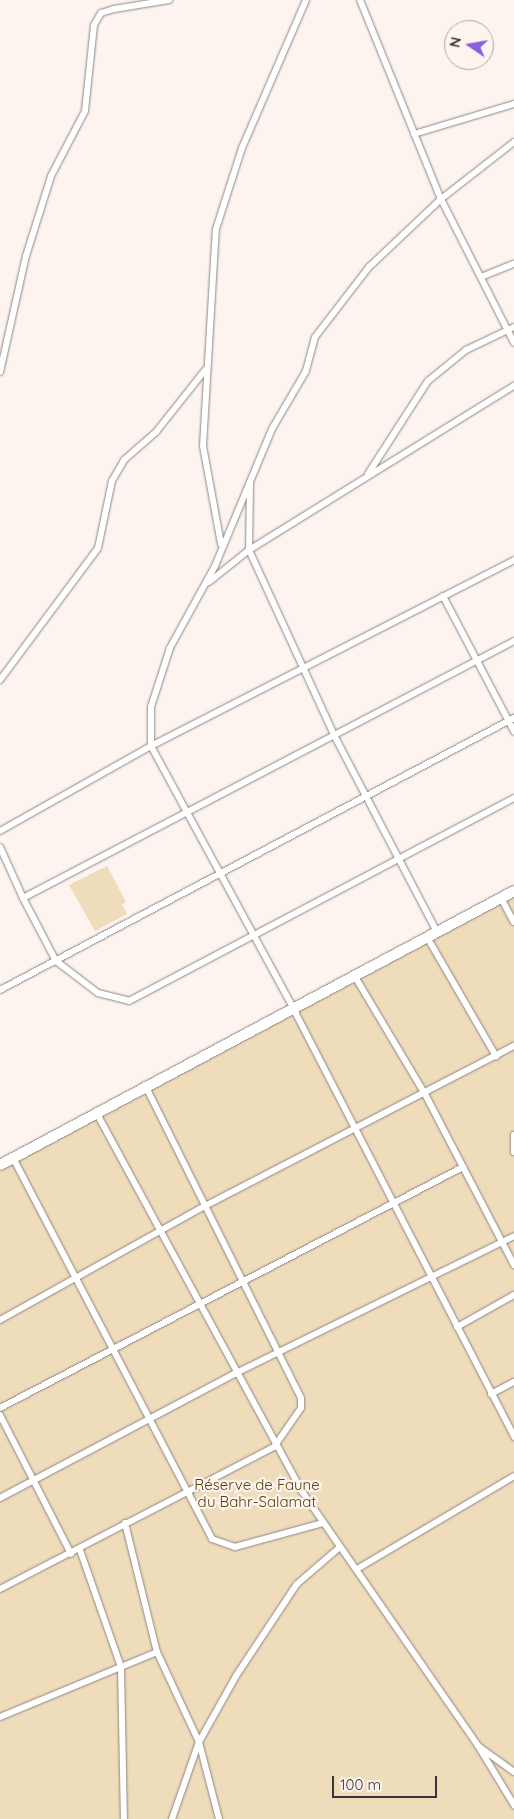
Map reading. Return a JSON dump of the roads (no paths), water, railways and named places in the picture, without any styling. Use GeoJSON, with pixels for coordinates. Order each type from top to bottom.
{"type":"FeatureCollection","features":[{"type":"Feature","properties":{"kind":"main road"},"geometry":{"type":"LineString","coordinates":[[0,1165],[12,1156],[145,1085],[514,891]]}},
{"type":"Feature","properties":{"kind":"street"},"geometry":{"type":"LineString","coordinates":[[0,372],[26,256],[52,176],[86,111],[94,25],[107,11],[169,0]]}},
{"type":"Feature","properties":{"kind":"street"},"geometry":{"type":"LineString","coordinates":[[222,546],[219,514],[204,461],[211,272],[222,204],[306,0]]}},
{"type":"Feature","properties":{"kind":"street"},"geometry":{"type":"LineString","coordinates":[[360,0],[441,199],[481,277],[511,328],[514,343]]}},
{"type":"Feature","properties":{"kind":"street"},"geometry":{"type":"LineString","coordinates":[[414,134],[514,104]]}},
{"type":"Feature","properties":{"kind":"street"},"geometry":{"type":"LineString","coordinates":[[514,142],[441,199],[370,267],[328,316],[312,344],[302,381],[272,429],[206,585],[170,648],[156,686],[151,746],[185,815],[293,1008],[514,1437]]}},
{"type":"Feature","properties":{"kind":"street"},"geometry":{"type":"LineString","coordinates":[[481,277],[514,264]]}},
{"type":"Feature","properties":{"kind":"street"},"geometry":{"type":"LineString","coordinates":[[366,477],[428,381],[466,350],[511,328]]}},
{"type":"Feature","properties":{"kind":"street"},"geometry":{"type":"LineString","coordinates":[[0,680],[98,548],[112,481],[124,460],[156,432],[207,368]]}},
{"type":"Feature","properties":{"kind":"street"},"geometry":{"type":"LineString","coordinates":[[206,585],[249,550],[514,386]]}},
{"type":"Feature","properties":{"kind":"street"},"geometry":{"type":"LineString","coordinates":[[250,479],[249,550],[302,670],[365,797],[400,856],[432,934],[496,1056]]}},
{"type":"Feature","properties":{"kind":"street"},"geometry":{"type":"LineString","coordinates":[[0,831],[151,746],[514,560]]}},
{"type":"Feature","properties":{"kind":"street"},"geometry":{"type":"LineString","coordinates":[[443,596],[511,719],[514,731]]}},
{"type":"Feature","properties":{"kind":"street"},"geometry":{"type":"LineString","coordinates":[[23,898],[185,815],[514,641]]}},
{"type":"Feature","properties":{"kind":"street"},"geometry":{"type":"LineString","coordinates":[[0,990],[56,962],[511,719]]}},
{"type":"Feature","properties":{"kind":"street"},"geometry":{"type":"LineString","coordinates":[[0,847],[23,898],[56,962],[98,993],[129,1001],[400,856],[514,798]]}},
{"type":"Feature","properties":{"kind":"street"},"geometry":{"type":"LineString","coordinates":[[501,898],[514,922]]}},
{"type":"Feature","properties":{"kind":"street"},"geometry":{"type":"LineString","coordinates":[[354,975],[425,1094],[514,1265]]}},
{"type":"Feature","properties":{"kind":"street"},"geometry":{"type":"LineString","coordinates":[[0,1320],[205,1206],[356,1130],[514,1046]]}},
{"type":"Feature","properties":{"kind":"street"},"geometry":{"type":"LineString","coordinates":[[0,1589],[80,1550],[125,1523],[274,1447],[302,1403],[279,1352],[145,1085]]}},
{"type":"Feature","properties":{"kind":"street"},"geometry":{"type":"LineString","coordinates":[[96,1112],[162,1231],[234,1374],[274,1447],[323,1523],[478,1746],[514,1805]]}},
{"type":"Feature","properties":{"kind":"street"},"geometry":{"type":"LineString","coordinates":[[514,1135],[514,1152]]}},
{"type":"Feature","properties":{"kind":"street"},"geometry":{"type":"LineString","coordinates":[[12,1156],[115,1348],[212,1539],[222,1546],[235,1547],[323,1523]]}},
{"type":"Feature","properties":{"kind":"street"},"geometry":{"type":"LineString","coordinates":[[0,1408],[463,1167]]}},
{"type":"Feature","properties":{"kind":"street"},"geometry":{"type":"LineString","coordinates":[[0,1498],[234,1374],[514,1236]]}},
{"type":"Feature","properties":{"kind":"street"},"geometry":{"type":"LineString","coordinates":[[457,1326],[514,1295]]}},
{"type":"Feature","properties":{"kind":"street"},"geometry":{"type":"LineString","coordinates":[[491,1394],[514,1382]]}},
{"type":"Feature","properties":{"kind":"street"},"geometry":{"type":"LineString","coordinates":[[0,1415],[32,1481],[71,1554]]}},
{"type":"Feature","properties":{"kind":"street"},"geometry":{"type":"LineString","coordinates":[[357,1570],[514,1476]]}},
{"type":"Feature","properties":{"kind":"street"},"geometry":{"type":"LineString","coordinates":[[125,1523],[157,1652],[199,1742],[219,1819]]}},
{"type":"Feature","properties":{"kind":"street"},"geometry":{"type":"LineString","coordinates":[[172,1819],[199,1742],[287,1597],[340,1547]]}},
{"type":"Feature","properties":{"kind":"street"},"geometry":{"type":"LineString","coordinates":[[80,1550],[121,1667],[124,1819]]}},
{"type":"Feature","properties":{"kind":"street"},"geometry":{"type":"LineString","coordinates":[[0,1718],[157,1652]]}},
{"type":"Feature","properties":{"kind":"street"},"geometry":{"type":"LineString","coordinates":[[478,1746],[514,1772]]}},
{"type":"Feature","properties":{"kind":"park label","name":"Réserve de Faune du Bahr-Salamat"},"geometry":{"type":"Point","coordinates":[257,1492]}}]}
